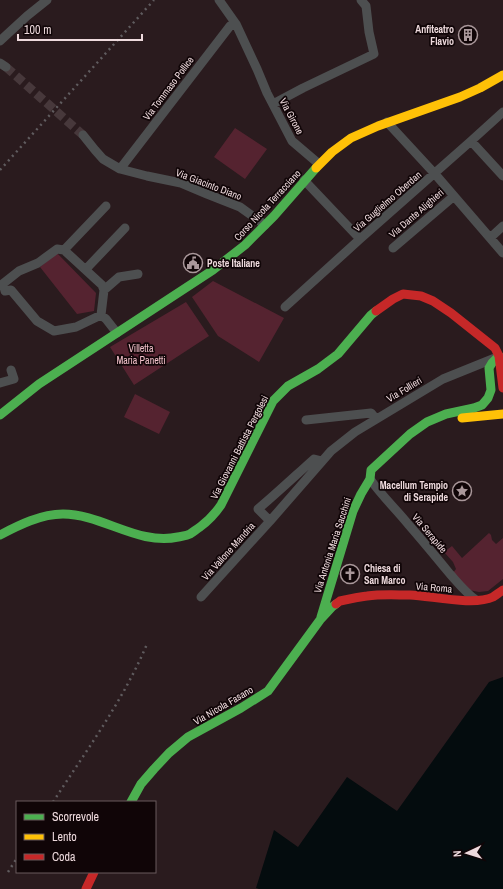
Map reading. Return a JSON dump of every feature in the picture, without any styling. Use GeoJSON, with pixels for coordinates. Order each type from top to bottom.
{"type":"FeatureCollection","features":[{"type":"Feature","properties":{"kind":"street"},"geometry":{"type":"LineString","coordinates":[[0,41],[47,0]]}},
{"type":"Feature","properties":{"kind":"street","name":"Via Girone"},"geometry":{"type":"LineString","coordinates":[[219,0],[236,24],[292,141],[319,164]]}},
{"type":"Feature","properties":{"kind":"street"},"geometry":{"type":"LineString","coordinates":[[273,104],[374,54],[369,32],[366,6],[362,0]]}},
{"type":"Feature","properties":{"kind":"street","name":"Via Tommaso Pollice"},"geometry":{"type":"LineString","coordinates":[[120,169],[230,26],[236,24]]}},
{"type":"Feature","properties":{"kind":"street","name":"Corso Nicola Terracciano"},"geometry":{"type":"LineString","coordinates":[[0,415],[39,384],[214,270],[245,245],[265,225],[319,164],[351,138],[387,122],[460,97],[503,75]]}},
{"type":"Feature","properties":{"kind":"street"},"geometry":{"type":"LineString","coordinates":[[493,81],[503,86]]}},
{"type":"Feature","properties":{"kind":"street","name":"Via Guglielmo Oberdan"},"geometry":{"type":"LineString","coordinates":[[285,306],[503,112]]}},
{"type":"Feature","properties":{"kind":"street","name":"Via Dante Alighieri"},"geometry":{"type":"LineString","coordinates":[[387,122],[435,174],[503,253]]}},
{"type":"Feature","properties":{"kind":"street","name":"Via Giacinto Diano"},"geometry":{"type":"LineString","coordinates":[[83,135],[103,159],[120,169],[147,176],[182,181],[207,194],[240,207],[265,225]]}},
{"type":"Feature","properties":{"kind":"street"},"geometry":{"type":"LineString","coordinates":[[471,142],[503,176]]}},
{"type":"Feature","properties":{"kind":"street"},"geometry":{"type":"LineString","coordinates":[[304,180],[360,239]]}},
{"type":"Feature","properties":{"kind":"street","name":"Via Dante Alighieri"},"geometry":{"type":"LineString","coordinates":[[393,248],[454,196]]}},
{"type":"Feature","properties":{"kind":"street"},"geometry":{"type":"LineString","coordinates":[[64,250],[106,206]]}},
{"type":"Feature","properties":{"kind":"street"},"geometry":{"type":"LineString","coordinates":[[490,238],[503,226]]}},
{"type":"Feature","properties":{"kind":"street"},"geometry":{"type":"LineString","coordinates":[[86,269],[125,228]]}},
{"type":"Feature","properties":{"kind":"street"},"geometry":{"type":"LineString","coordinates":[[103,317],[76,327],[54,331],[37,321],[11,290],[3,288],[19,271],[38,263],[57,249],[64,250],[102,285],[104,290],[103,317],[117,333]]}},
{"type":"Feature","properties":{"kind":"street"},"geometry":{"type":"LineString","coordinates":[[104,290],[119,277],[138,274]]}},
{"type":"Feature","properties":{"kind":"street","name":"Via Giovanni Battista Pergolesi"},"geometry":{"type":"LineString","coordinates":[[0,535],[28,522],[64,514],[78,515],[99,520],[158,539],[169,539],[189,535],[211,519],[218,510],[273,401],[277,396],[288,386],[318,369],[338,354],[371,315],[393,299],[403,294],[421,296],[433,301],[451,313],[495,348],[502,356]]}},
{"type":"Feature","properties":{"kind":"street"},"geometry":{"type":"LineString","coordinates":[[502,356],[500,366],[503,388]]}},
{"type":"Feature","properties":{"kind":"street","name":"Via Antonia Maria Sacchini"},"geometry":{"type":"LineString","coordinates":[[320,620],[354,511],[361,494],[370,479],[371,470],[410,434],[427,422],[446,414],[479,407],[484,403],[491,390],[489,368],[492,363],[502,356]]}},
{"type":"Feature","properties":{"kind":"street","name":"Via Follieri"},"geometry":{"type":"LineString","coordinates":[[300,486],[331,451],[355,432],[443,379],[502,356]]}},
{"type":"Feature","properties":{"kind":"street"},"geometry":{"type":"LineString","coordinates":[[0,383],[14,379],[11,370]]}},
{"type":"Feature","properties":{"kind":"street"},"geometry":{"type":"LineString","coordinates":[[306,420],[371,413],[376,419]]}},
{"type":"Feature","properties":{"kind":"street"},"geometry":{"type":"LineString","coordinates":[[370,479],[419,438],[438,426],[461,418],[503,414]]}},
{"type":"Feature","properties":{"kind":"street"},"geometry":{"type":"LineString","coordinates":[[270,521],[258,509],[314,459],[322,461]]}},
{"type":"Feature","properties":{"kind":"street"},"geometry":{"type":"LineString","coordinates":[[292,478],[300,486]]}},
{"type":"Feature","properties":{"kind":"street","name":"Via Serapide"},"geometry":{"type":"LineString","coordinates":[[370,479],[377,490],[404,519],[440,562],[476,600]]}},
{"type":"Feature","properties":{"kind":"street","name":"Via Vallone Mandria"},"geometry":{"type":"LineString","coordinates":[[202,597],[300,486]]}},
{"type":"Feature","properties":{"kind":"street"},"geometry":{"type":"LineString","coordinates":[[281,490],[290,497]]}},
{"type":"Feature","properties":{"kind":"street","name":"Via Roma"},"geometry":{"type":"LineString","coordinates":[[320,620],[340,601],[367,596],[390,594],[476,600],[493,597],[503,590]]}},
{"type":"Feature","properties":{"kind":"street","name":"Via Nicola Fasano"},"geometry":{"type":"LineString","coordinates":[[132,801],[141,784],[169,753],[188,737],[241,708],[268,691],[320,620]]}},
{"type":"Feature","properties":{"kind":"street"},"geometry":{"type":"LineString","coordinates":[[86,889],[94,873]]}},
{"type":"Feature","properties":{"kind":"green space"},"geometry":{"type":"Polygon","coordinates":[[[235,128],[267,149],[245,179],[214,157],[235,128]]]}},
{"type":"Feature","properties":{"kind":"green space"},"geometry":{"type":"Polygon","coordinates":[[[57,253],[96,293],[94,311],[77,314],[40,267],[57,253]]]}},
{"type":"Feature","properties":{"kind":"green space"},"geometry":{"type":"Polygon","coordinates":[[[213,281],[284,318],[259,362],[218,336],[192,297],[213,281]]]}},
{"type":"Feature","properties":{"kind":"green space","name":"Villetta Maria Panetti"},"geometry":{"type":"Polygon","coordinates":[[[186,302],[209,336],[134,385],[110,347],[186,302]]]}},
{"type":"Feature","properties":{"kind":"green space"},"geometry":{"type":"Polygon","coordinates":[[[135,394],[170,412],[159,434],[124,417],[135,394]]]}},
{"type":"Feature","properties":{"kind":"green space"},"geometry":{"type":"Polygon","coordinates":[[[489,533],[492,540],[496,544],[503,538],[503,579],[488,591],[479,592],[469,590],[453,573],[456,569],[453,562],[444,552],[452,546],[462,558],[489,533]]]}},
{"type":"Feature","properties":{"kind":"shaded area"},"geometry":{"type":"Polygon","coordinates":[[[503,677],[503,889],[256,888],[274,830],[298,847],[347,777],[397,811],[489,682],[503,677]]]}},
{"type":"Feature","properties":{"kind":"tunnel"},"geometry":{"type":"LineString","coordinates":[[6,67],[83,135]]}},
{"type":"Feature","properties":{"kind":"railway"},"geometry":{"type":"LineString","coordinates":[[0,170],[154,0]]}},
{"type":"Feature","properties":{"kind":"railway"},"geometry":{"type":"LineString","coordinates":[[54,801],[91,745],[127,686],[147,644]]}},
{"type":"Feature","properties":{"kind":"railway"},"geometry":{"type":"LineString","coordinates":[[8,872],[16,860]]}},
{"type":"Feature","properties":{"kind":"traffic: fast"},"geometry":{"type":"LineString","coordinates":[[0,415],[39,384],[213,270],[245,245],[274,216],[316,168]]}},
{"type":"Feature","properties":{"kind":"traffic: fast"},"geometry":{"type":"LineString","coordinates":[[0,535],[22,524],[55,514],[78,515],[135,534],[149,537],[163,539],[186,536],[190,534],[209,520],[221,505],[273,401],[288,386],[318,369],[338,354],[376,311]]}},
{"type":"Feature","properties":{"kind":"traffic: fast"},"geometry":{"type":"LineString","coordinates":[[321,617],[353,511],[370,479],[371,470],[410,434],[427,422],[446,414],[482,405],[488,398],[491,390],[489,368],[499,356]]}},
{"type":"Feature","properties":{"kind":"traffic: fast"},"geometry":{"type":"LineString","coordinates":[[132,801],[141,784],[154,769],[169,753],[188,737],[241,708],[268,691],[320,620],[336,604]]}},
{"type":"Feature","properties":{"kind":"traffic: slow"},"geometry":{"type":"LineString","coordinates":[[316,168],[332,152],[351,138],[378,126],[460,97],[503,75]]}},
{"type":"Feature","properties":{"kind":"traffic: slow"},"geometry":{"type":"LineString","coordinates":[[462,418],[503,414]]}},
{"type":"Feature","properties":{"kind":"traffic: jam"},"geometry":{"type":"LineString","coordinates":[[376,311],[403,294],[421,296],[433,301],[451,313],[495,348],[499,356],[503,388]]}},
{"type":"Feature","properties":{"kind":"traffic: jam"},"geometry":{"type":"LineString","coordinates":[[336,604],[340,601],[372,595],[410,595],[475,601],[493,597],[503,590]]}},
{"type":"Feature","properties":{"kind":"traffic: jam"},"geometry":{"type":"LineString","coordinates":[[86,889],[94,873]]}},
{"type":"Feature","properties":{"kind":"place","name":"Anfiteatro Flavio"},"geometry":{"type":"Point","coordinates":[468,35]}},
{"type":"Feature","properties":{"kind":"place","name":"Poste Italiane"},"geometry":{"type":"Point","coordinates":[193,263]}},
{"type":"Feature","properties":{"kind":"place","name":"Macellum Tempio di Serapide"},"geometry":{"type":"Point","coordinates":[462,491]}},
{"type":"Feature","properties":{"kind":"place","name":"Chiesa di San Marco"},"geometry":{"type":"Point","coordinates":[350,574]}}]}
